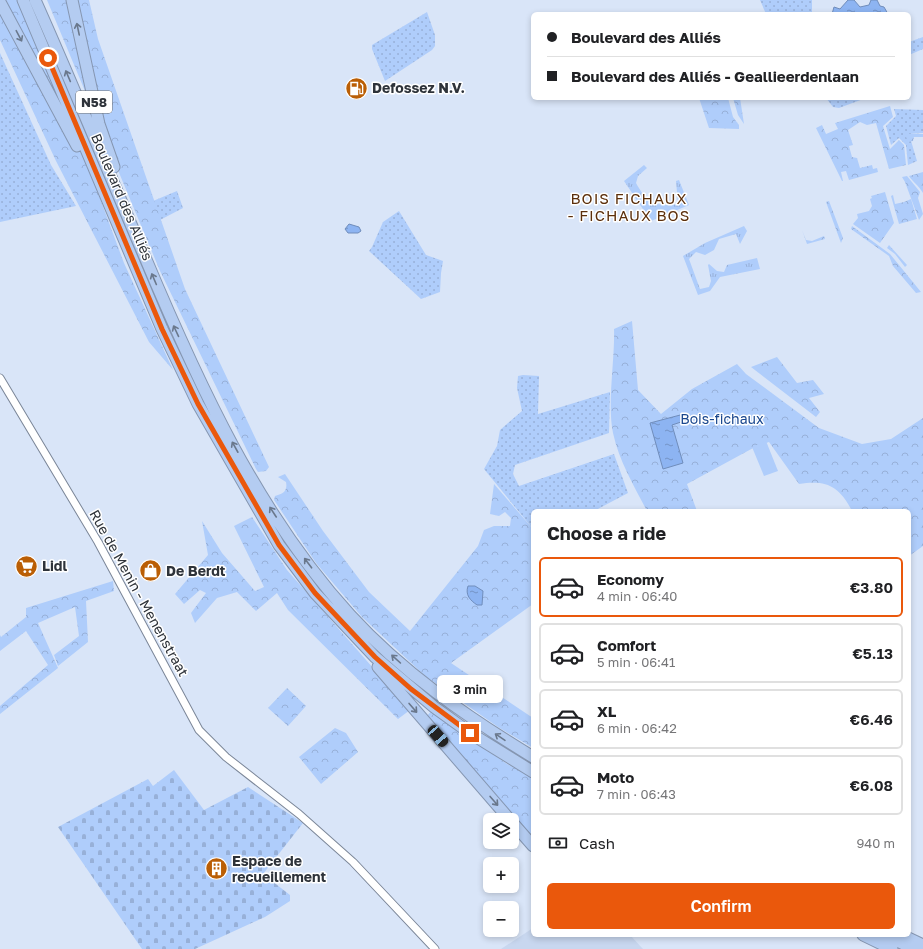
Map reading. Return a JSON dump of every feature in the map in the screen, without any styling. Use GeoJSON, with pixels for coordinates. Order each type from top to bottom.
{"type":"FeatureCollection","features":[{"type":"Feature","properties":{"kind":"highway","name":"Boulevard des Alliés"},"geometry":{"type":"LineString","coordinates":[[23,0],[162,329],[198,404],[279,545],[315,593],[343,625]]}},
{"type":"Feature","properties":{"kind":"highway","name":"Boulevard des Alliés"},"geometry":{"type":"LineString","coordinates":[[35,0],[170,315],[211,404],[254,481],[293,543],[329,591],[368,633],[410,672],[474,720],[531,756]]}},
{"type":"Feature","properties":{"kind":"highway","name":"N58"},"geometry":{"type":"LineString","coordinates":[[72,0],[99,124],[118,180],[122,202]]}},
{"type":"Feature","properties":{"kind":"highway","name":"N58"},"geometry":{"type":"LineString","coordinates":[[0,2],[70,130],[88,170],[107,199]]}},
{"type":"Feature","properties":{"kind":"highway","name":"N58"},"geometry":{"type":"LineString","coordinates":[[343,625],[375,657],[417,693],[470,733],[531,771]]}},
{"type":"Feature","properties":{"kind":"highway"},"geometry":{"type":"LineString","coordinates":[[343,625],[504,813]]}},
{"type":"Feature","properties":{"kind":"highway"},"geometry":{"type":"LineString","coordinates":[[519,830],[531,844]]}},
{"type":"Feature","properties":{"kind":"highway"},"geometry":{"type":"LineString","coordinates":[[867,937],[892,949]]}},
{"type":"Feature","properties":{"kind":"highway"},"geometry":{"type":"LineString","coordinates":[[889,937],[914,949]]}},
{"type":"Feature","properties":{"kind":"highway"},"geometry":{"type":"LineString","coordinates":[[906,937],[923,945]]}},
{"type":"Feature","properties":{"kind":"street","name":"Rue de Menin - Menenstraat"},"geometry":{"type":"LineString","coordinates":[[0,378],[90,528],[199,730],[226,757],[299,814],[353,862],[435,949]]}},
{"type":"Feature","properties":{"kind":"shaded area"},"geometry":{"type":"Polygon","coordinates":[[[531,929],[531,937],[632,937],[643,949],[501,949],[531,929]]]}},
{"type":"Feature","properties":{"kind":"green space"},"geometry":{"type":"Polygon","coordinates":[[[0,0],[23,0],[48,58],[124,263],[173,370],[149,342],[56,161],[0,40],[0,0]]]}},
{"type":"Feature","properties":{"kind":"green space"},"geometry":{"type":"Polygon","coordinates":[[[47,0],[89,0],[98,39],[185,289],[269,467],[266,471],[258,472],[256,469],[160,271],[47,0]]]}},
{"type":"Feature","properties":{"kind":"green space"},"geometry":{"type":"Polygon","coordinates":[[[760,0],[812,0],[812,12],[765,12],[760,0]]]}},
{"type":"Feature","properties":{"kind":"green space"},"geometry":{"type":"Polygon","coordinates":[[[427,12],[435,35],[435,46],[432,50],[385,81],[372,49],[372,45],[427,12]]]}},
{"type":"Feature","properties":{"kind":"green space"},"geometry":{"type":"Polygon","coordinates":[[[923,37],[923,49],[911,54],[911,41],[923,37]]]}},
{"type":"Feature","properties":{"kind":"green space"},"geometry":{"type":"Polygon","coordinates":[[[0,53],[51,165],[76,206],[0,222],[0,53]]]}},
{"type":"Feature","properties":{"kind":"green space"},"geometry":{"type":"Polygon","coordinates":[[[700,100],[729,100],[733,117],[739,125],[739,129],[709,128],[700,100]]]}},
{"type":"Feature","properties":{"kind":"green space"},"geometry":{"type":"Polygon","coordinates":[[[734,100],[740,100],[744,124],[738,115],[734,100]]]}},
{"type":"Feature","properties":{"kind":"green space"},"geometry":{"type":"Polygon","coordinates":[[[828,100],[861,100],[839,108],[833,107],[828,100]]]}},
{"type":"Feature","properties":{"kind":"green space"},"geometry":{"type":"Polygon","coordinates":[[[890,106],[893,117],[883,126],[890,149],[899,140],[904,145],[906,165],[889,169],[876,123],[867,125],[860,122],[848,130],[853,145],[849,146],[852,157],[857,158],[860,168],[872,165],[873,169],[877,168],[878,172],[849,180],[846,171],[841,172],[842,181],[816,128],[822,125],[826,134],[838,129],[835,123],[890,106]]]}},
{"type":"Feature","properties":{"kind":"green space"},"geometry":{"type":"Polygon","coordinates":[[[894,109],[923,110],[923,133],[909,134],[917,161],[908,165],[906,145],[899,138],[891,145],[886,126],[896,116],[894,109]]]}},
{"type":"Feature","properties":{"kind":"green space"},"geometry":{"type":"Polygon","coordinates":[[[905,134],[923,134],[923,137],[914,137],[913,141],[908,142],[905,134]]]}},
{"type":"Feature","properties":{"kind":"green space"},"geometry":{"type":"Polygon","coordinates":[[[644,165],[647,168],[638,176],[636,183],[648,199],[652,202],[663,205],[678,204],[676,181],[679,180],[689,205],[651,221],[624,181],[644,165]]]}},
{"type":"Feature","properties":{"kind":"green space"},"geometry":{"type":"Polygon","coordinates":[[[923,172],[923,193],[909,176],[923,172]]]}},
{"type":"Feature","properties":{"kind":"green space"},"geometry":{"type":"Polygon","coordinates":[[[907,176],[920,192],[918,198],[923,214],[919,220],[902,177],[907,176]]]}},
{"type":"Feature","properties":{"kind":"green space"},"geometry":{"type":"Polygon","coordinates":[[[177,191],[183,208],[160,220],[153,201],[177,191]]]}},
{"type":"Feature","properties":{"kind":"green space"},"geometry":{"type":"Polygon","coordinates":[[[885,192],[894,223],[880,243],[853,224],[858,218],[857,214],[869,211],[872,206],[870,199],[872,198],[871,196],[885,192]]]}},
{"type":"Feature","properties":{"kind":"green space"},"geometry":{"type":"Polygon","coordinates":[[[893,195],[895,204],[911,199],[917,219],[899,224],[891,196],[893,195]]]}},
{"type":"Feature","properties":{"kind":"green space"},"geometry":{"type":"Polygon","coordinates":[[[829,201],[843,238],[841,243],[826,202],[829,201]]]}},
{"type":"Feature","properties":{"kind":"green space"},"geometry":{"type":"Polygon","coordinates":[[[399,211],[426,255],[443,261],[440,292],[421,299],[369,251],[383,222],[399,211]]]}},
{"type":"Feature","properties":{"kind":"green space"},"geometry":{"type":"Polygon","coordinates":[[[744,226],[747,231],[740,244],[736,234],[719,239],[714,250],[705,255],[696,252],[689,259],[700,289],[709,287],[711,281],[709,264],[717,271],[724,272],[727,265],[757,258],[760,269],[720,277],[710,291],[698,295],[683,256],[705,243],[744,226]]]}},
{"type":"Feature","properties":{"kind":"green space"},"geometry":{"type":"Polygon","coordinates":[[[852,226],[890,254],[921,292],[916,293],[893,266],[889,256],[851,229],[852,226]]]}},
{"type":"Feature","properties":{"kind":"green space"},"geometry":{"type":"Polygon","coordinates":[[[802,230],[806,240],[812,241],[824,236],[825,239],[807,244],[802,230]]]}},
{"type":"Feature","properties":{"kind":"green space"},"geometry":{"type":"Polygon","coordinates":[[[889,245],[907,265],[905,267],[895,254],[887,248],[889,245]]]}},
{"type":"Feature","properties":{"kind":"green space","name":"Bois-fichaux"},"geometry":{"type":"Polygon","coordinates":[[[632,321],[638,390],[661,414],[692,389],[737,364],[746,374],[819,428],[862,444],[891,439],[923,418],[923,546],[911,555],[911,509],[851,509],[837,490],[825,484],[799,484],[769,442],[755,447],[687,484],[696,509],[646,509],[627,473],[613,433],[611,421],[611,396],[614,329],[632,321]]]}},
{"type":"Feature","properties":{"kind":"green space"},"geometry":{"type":"Polygon","coordinates":[[[777,357],[797,383],[813,380],[824,394],[809,398],[820,412],[816,417],[751,367],[777,357]]]}},
{"type":"Feature","properties":{"kind":"green space"},"geometry":{"type":"Polygon","coordinates":[[[518,376],[539,376],[538,414],[610,392],[609,433],[515,465],[513,474],[519,486],[614,454],[628,493],[598,509],[531,509],[531,527],[484,469],[497,446],[500,430],[522,411],[517,388],[518,376]]]}},
{"type":"Feature","properties":{"kind":"green space"},"geometry":{"type":"Polygon","coordinates":[[[766,441],[778,471],[764,476],[752,447],[766,441]]]}},
{"type":"Feature","properties":{"kind":"green space"},"geometry":{"type":"Polygon","coordinates":[[[285,474],[323,531],[369,592],[410,631],[478,546],[484,530],[494,526],[510,526],[511,518],[505,512],[499,516],[490,514],[494,484],[531,527],[531,605],[451,663],[531,717],[531,747],[498,727],[425,676],[362,617],[316,563],[274,500],[275,496],[282,493],[286,488],[286,482],[278,477],[285,474]]]}},
{"type":"Feature","properties":{"kind":"green space"},"geometry":{"type":"Polygon","coordinates":[[[252,517],[287,570],[410,710],[398,719],[288,610],[277,593],[256,611],[237,592],[217,598],[195,623],[191,613],[206,593],[200,590],[184,604],[175,594],[208,555],[202,521],[222,553],[255,591],[264,587],[234,526],[252,517]]]}},
{"type":"Feature","properties":{"kind":"green space"},"geometry":{"type":"Polygon","coordinates":[[[113,581],[114,591],[86,601],[88,642],[58,666],[54,655],[79,636],[75,607],[38,623],[58,668],[0,714],[0,706],[48,665],[26,631],[0,651],[0,635],[1,637],[26,617],[26,608],[113,581]]]}},
{"type":"Feature","properties":{"kind":"green space"},"geometry":{"type":"Polygon","coordinates":[[[287,688],[306,706],[288,726],[268,708],[287,688]]]}},
{"type":"Feature","properties":{"kind":"green space"},"geometry":{"type":"Polygon","coordinates":[[[432,710],[507,764],[531,777],[531,837],[519,823],[519,813],[511,813],[427,716],[432,710]]]}},
{"type":"Feature","properties":{"kind":"green space"},"geometry":{"type":"Polygon","coordinates":[[[335,728],[346,733],[358,752],[321,784],[299,757],[335,728]]]}},
{"type":"Feature","properties":{"kind":"green space"},"geometry":{"type":"Polygon","coordinates":[[[174,770],[204,810],[248,787],[303,823],[263,874],[290,895],[290,901],[265,917],[195,949],[142,949],[58,827],[148,779],[153,786],[174,770]]]}},
{"type":"Feature","properties":{"kind":"water"},"geometry":{"type":"Polygon","coordinates":[[[848,0],[854,0],[860,7],[869,5],[871,0],[877,0],[880,6],[884,7],[887,12],[833,12],[834,7],[840,9],[848,0]]]}},
{"type":"Feature","properties":{"kind":"water"},"geometry":{"type":"Polygon","coordinates":[[[349,224],[359,227],[361,231],[358,233],[348,233],[345,229],[349,224]]]}},
{"type":"Feature","properties":{"kind":"water"},"geometry":{"type":"Polygon","coordinates":[[[684,414],[687,416],[687,420],[672,425],[683,463],[663,469],[650,423],[684,414]]]}},
{"type":"Feature","properties":{"kind":"water"},"geometry":{"type":"Polygon","coordinates":[[[468,586],[475,586],[483,591],[482,605],[477,605],[470,599],[467,592],[468,586]]]}},
{"type":"Feature","properties":{"kind":"place","name":"Defossez N.V."},"geometry":{"type":"Point","coordinates":[356,88]}},
{"type":"Feature","properties":{"kind":"place","name":"Lidl"},"geometry":{"type":"Point","coordinates":[27,566]}},
{"type":"Feature","properties":{"kind":"place","name":"De Berdt"},"geometry":{"type":"Point","coordinates":[151,571]}},
{"type":"Feature","properties":{"kind":"place","name":"Espace de recueillement"},"geometry":{"type":"Point","coordinates":[217,869]}},
{"type":"Feature","properties":{"kind":"district","name":"BOIS FICHAUX - FICHAUX BOS"},"geometry":{"type":"Point","coordinates":[629,208]}},
{"type":"Feature","properties":{"kind":"route"},"geometry":{"type":"LineString","coordinates":[[48,58],[162,329],[198,404],[279,545],[315,593],[343,625],[375,657],[411,689],[470,733]]}}]}
